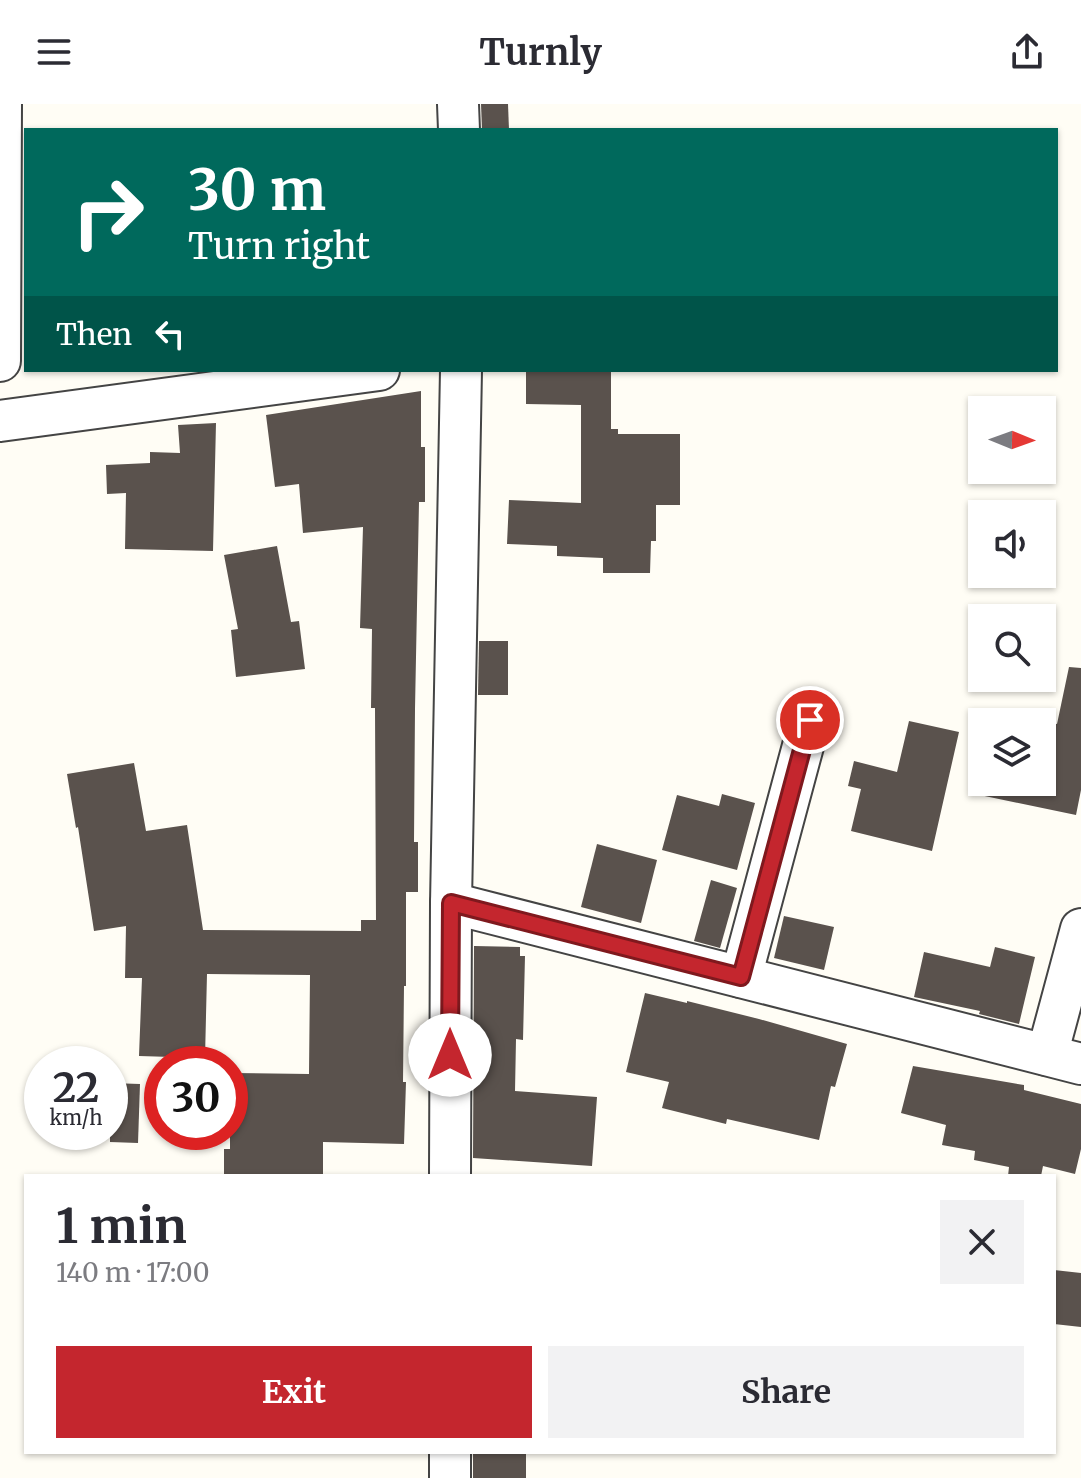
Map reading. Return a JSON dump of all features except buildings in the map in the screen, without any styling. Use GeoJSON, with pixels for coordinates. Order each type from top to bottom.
{"type":"FeatureCollection","features":[{"type":"Feature","properties":{"kind":"street"},"geometry":{"type":"LineString","coordinates":[[0,361],[1,104]]}},
{"type":"Feature","properties":{"kind":"street"},"geometry":{"type":"LineString","coordinates":[[458,104],[459,128]]}},
{"type":"Feature","properties":{"kind":"street"},"geometry":{"type":"LineString","coordinates":[[0,421],[364,372]]}},
{"type":"Feature","properties":{"kind":"street"},"geometry":{"type":"LineString","coordinates":[[450,1174],[451,903],[461,372]]}},
{"type":"Feature","properties":{"kind":"street"},"geometry":{"type":"LineString","coordinates":[[741,977],[810,720]]}},
{"type":"Feature","properties":{"kind":"street"},"geometry":{"type":"LineString","coordinates":[[451,903],[1064,1060],[1081,929]]}},
{"type":"Feature","properties":{"kind":"street"},"geometry":{"type":"LineString","coordinates":[[450,1454],[450,1478]]}},
{"type":"Feature","properties":{"kind":"route"},"geometry":{"type":"LineString","coordinates":[[450,1055],[451,903],[741,977],[810,720]]}}]}
